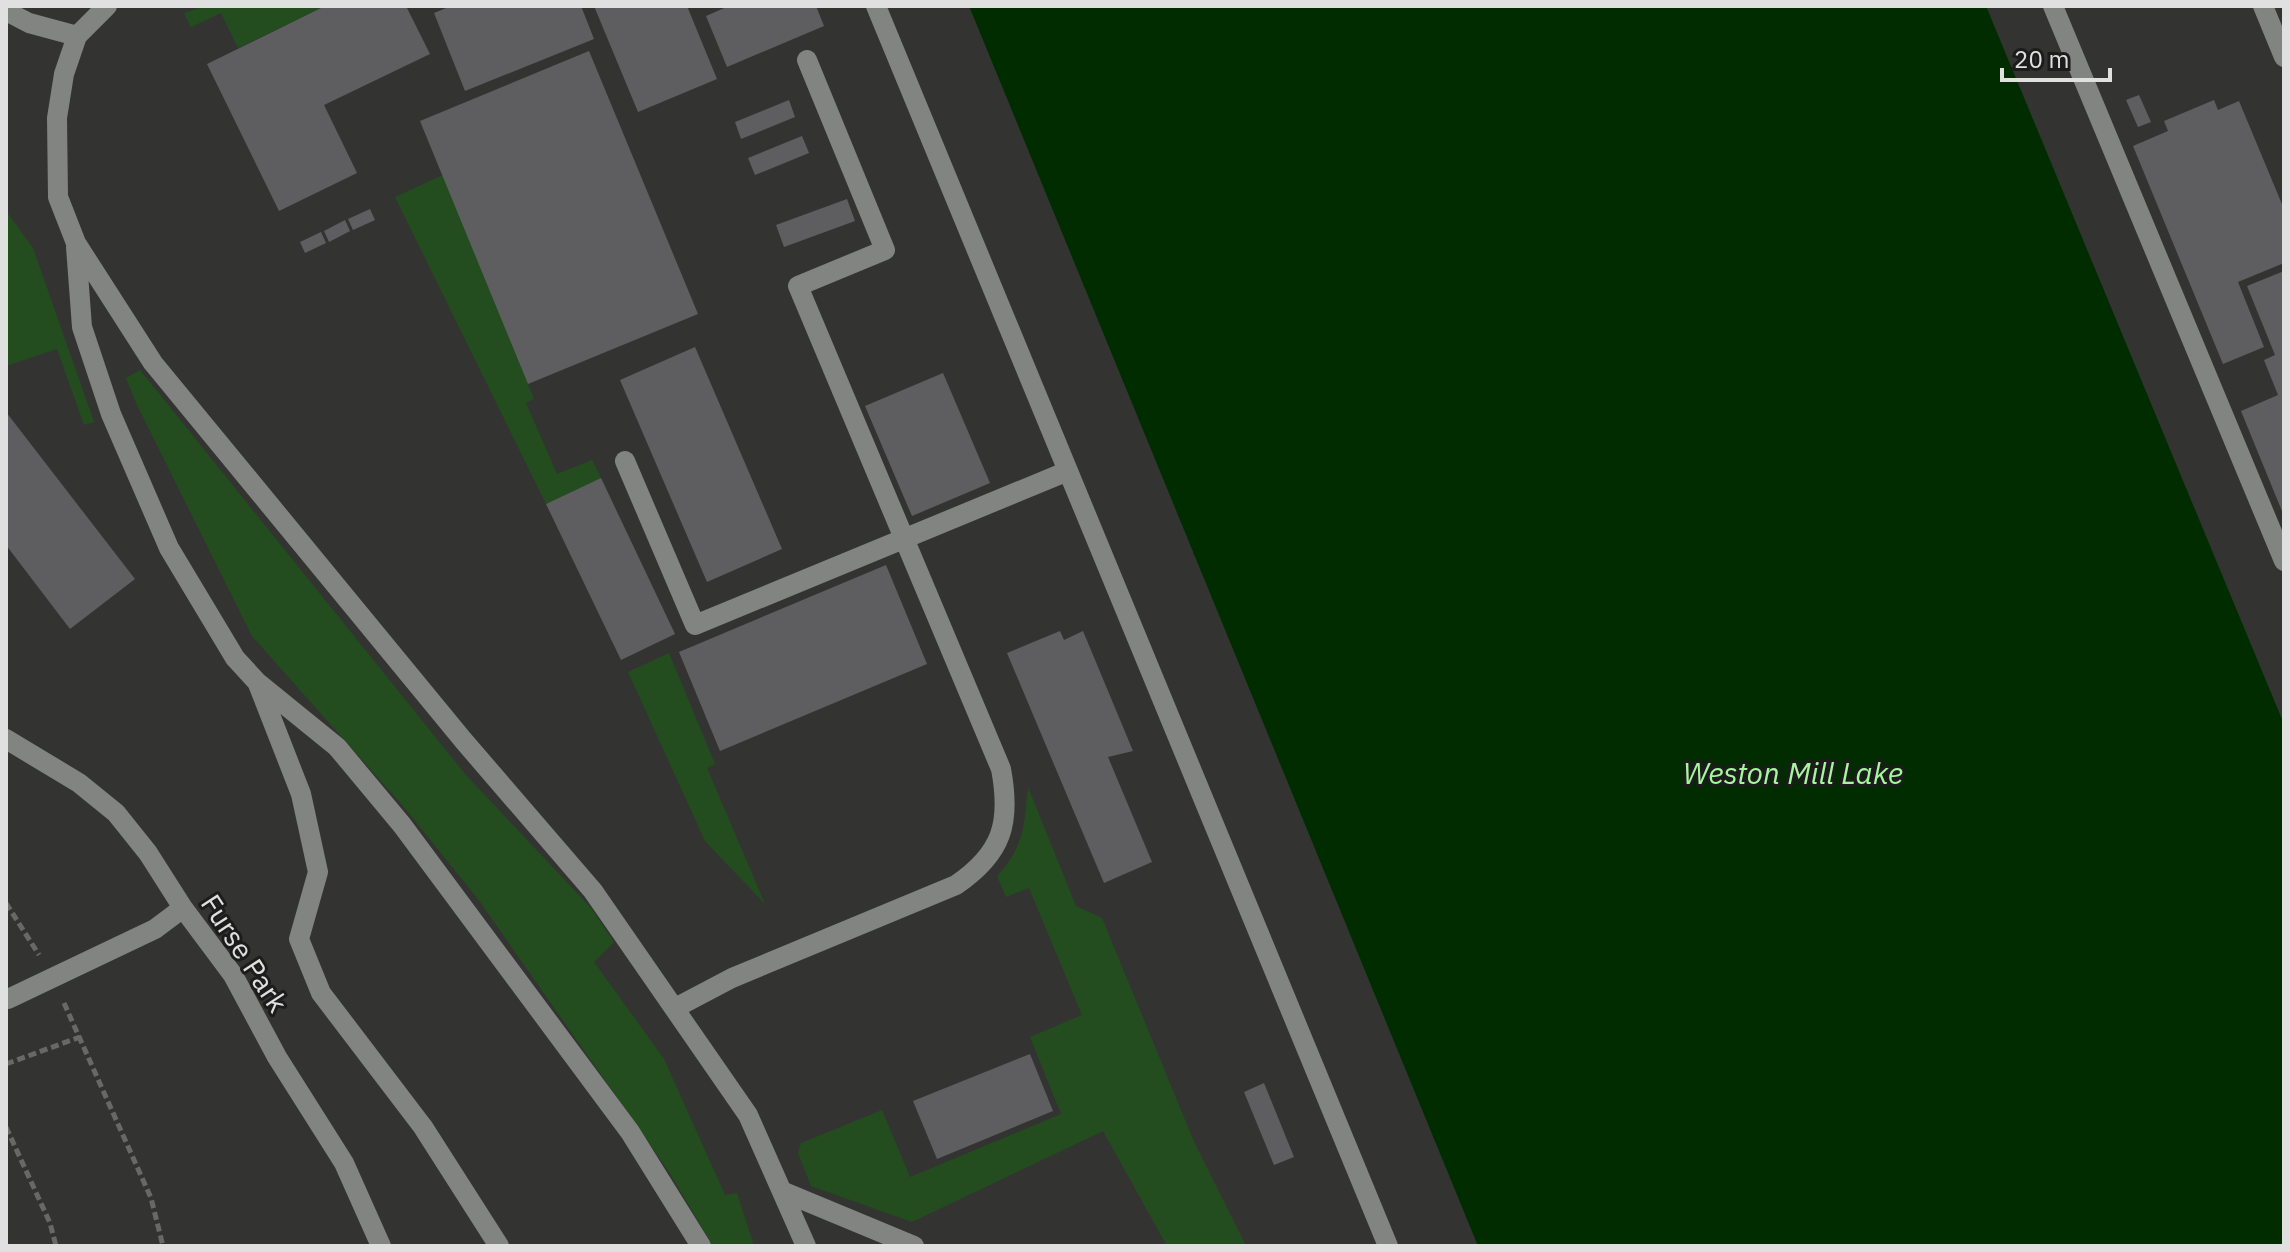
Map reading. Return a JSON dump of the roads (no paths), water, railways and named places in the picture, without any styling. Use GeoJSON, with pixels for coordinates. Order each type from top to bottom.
{"type":"FeatureCollection","features":[{"type":"Feature","properties":{"kind":"street"},"geometry":{"type":"LineString","coordinates":[[107,6],[77,36],[64,74],[57,118],[58,197],[76,243],[153,363],[453,727],[593,891],[748,1115],[806,1246]]}},
{"type":"Feature","properties":{"kind":"street"},"geometry":{"type":"LineString","coordinates":[[876,6],[1388,1246]]}},
{"type":"Feature","properties":{"kind":"street"},"geometry":{"type":"LineString","coordinates":[[2053,6],[2284,561]]}},
{"type":"Feature","properties":{"kind":"street"},"geometry":{"type":"LineString","coordinates":[[2263,6],[2284,57]]}},
{"type":"Feature","properties":{"kind":"street"},"geometry":{"type":"LineString","coordinates":[[6,11],[29,23],[77,36]]}},
{"type":"Feature","properties":{"kind":"street"},"geometry":{"type":"LineString","coordinates":[[675,1008],[732,978],[956,885],[982,864],[998,844],[1007,815],[1001,769],[798,286],[885,250],[807,60]]}},
{"type":"Feature","properties":{"kind":"street"},"geometry":{"type":"LineString","coordinates":[[76,243],[82,327],[111,414],[169,548],[235,658],[257,682],[337,747],[402,825],[630,1132],[701,1246]]}},
{"type":"Feature","properties":{"kind":"street"},"geometry":{"type":"LineString","coordinates":[[625,461],[695,625],[1068,471]]}},
{"type":"Feature","properties":{"kind":"street"},"geometry":{"type":"LineString","coordinates":[[257,682],[301,794],[318,872],[299,939],[321,993],[423,1127],[499,1246]]}},
{"type":"Feature","properties":{"kind":"street","name":"Furse Park"},"geometry":{"type":"LineString","coordinates":[[6,739],[79,783],[116,813],[148,853],[183,908],[233,975],[277,1057],[344,1163],[378,1246]]}},
{"type":"Feature","properties":{"kind":"street"},"geometry":{"type":"LineString","coordinates":[[8,999],[155,929],[183,908]]}},
{"type":"Feature","properties":{"kind":"street"},"geometry":{"type":"LineString","coordinates":[[784,1192],[914,1246]]}},
{"type":"Feature","properties":{"kind":"water","name":"Weston Mill Lake"},"geometry":{"type":"Polygon","coordinates":[[[969,6],[1986,6],[2284,724],[2284,1246],[1478,1246],[969,6]]]}}]}
